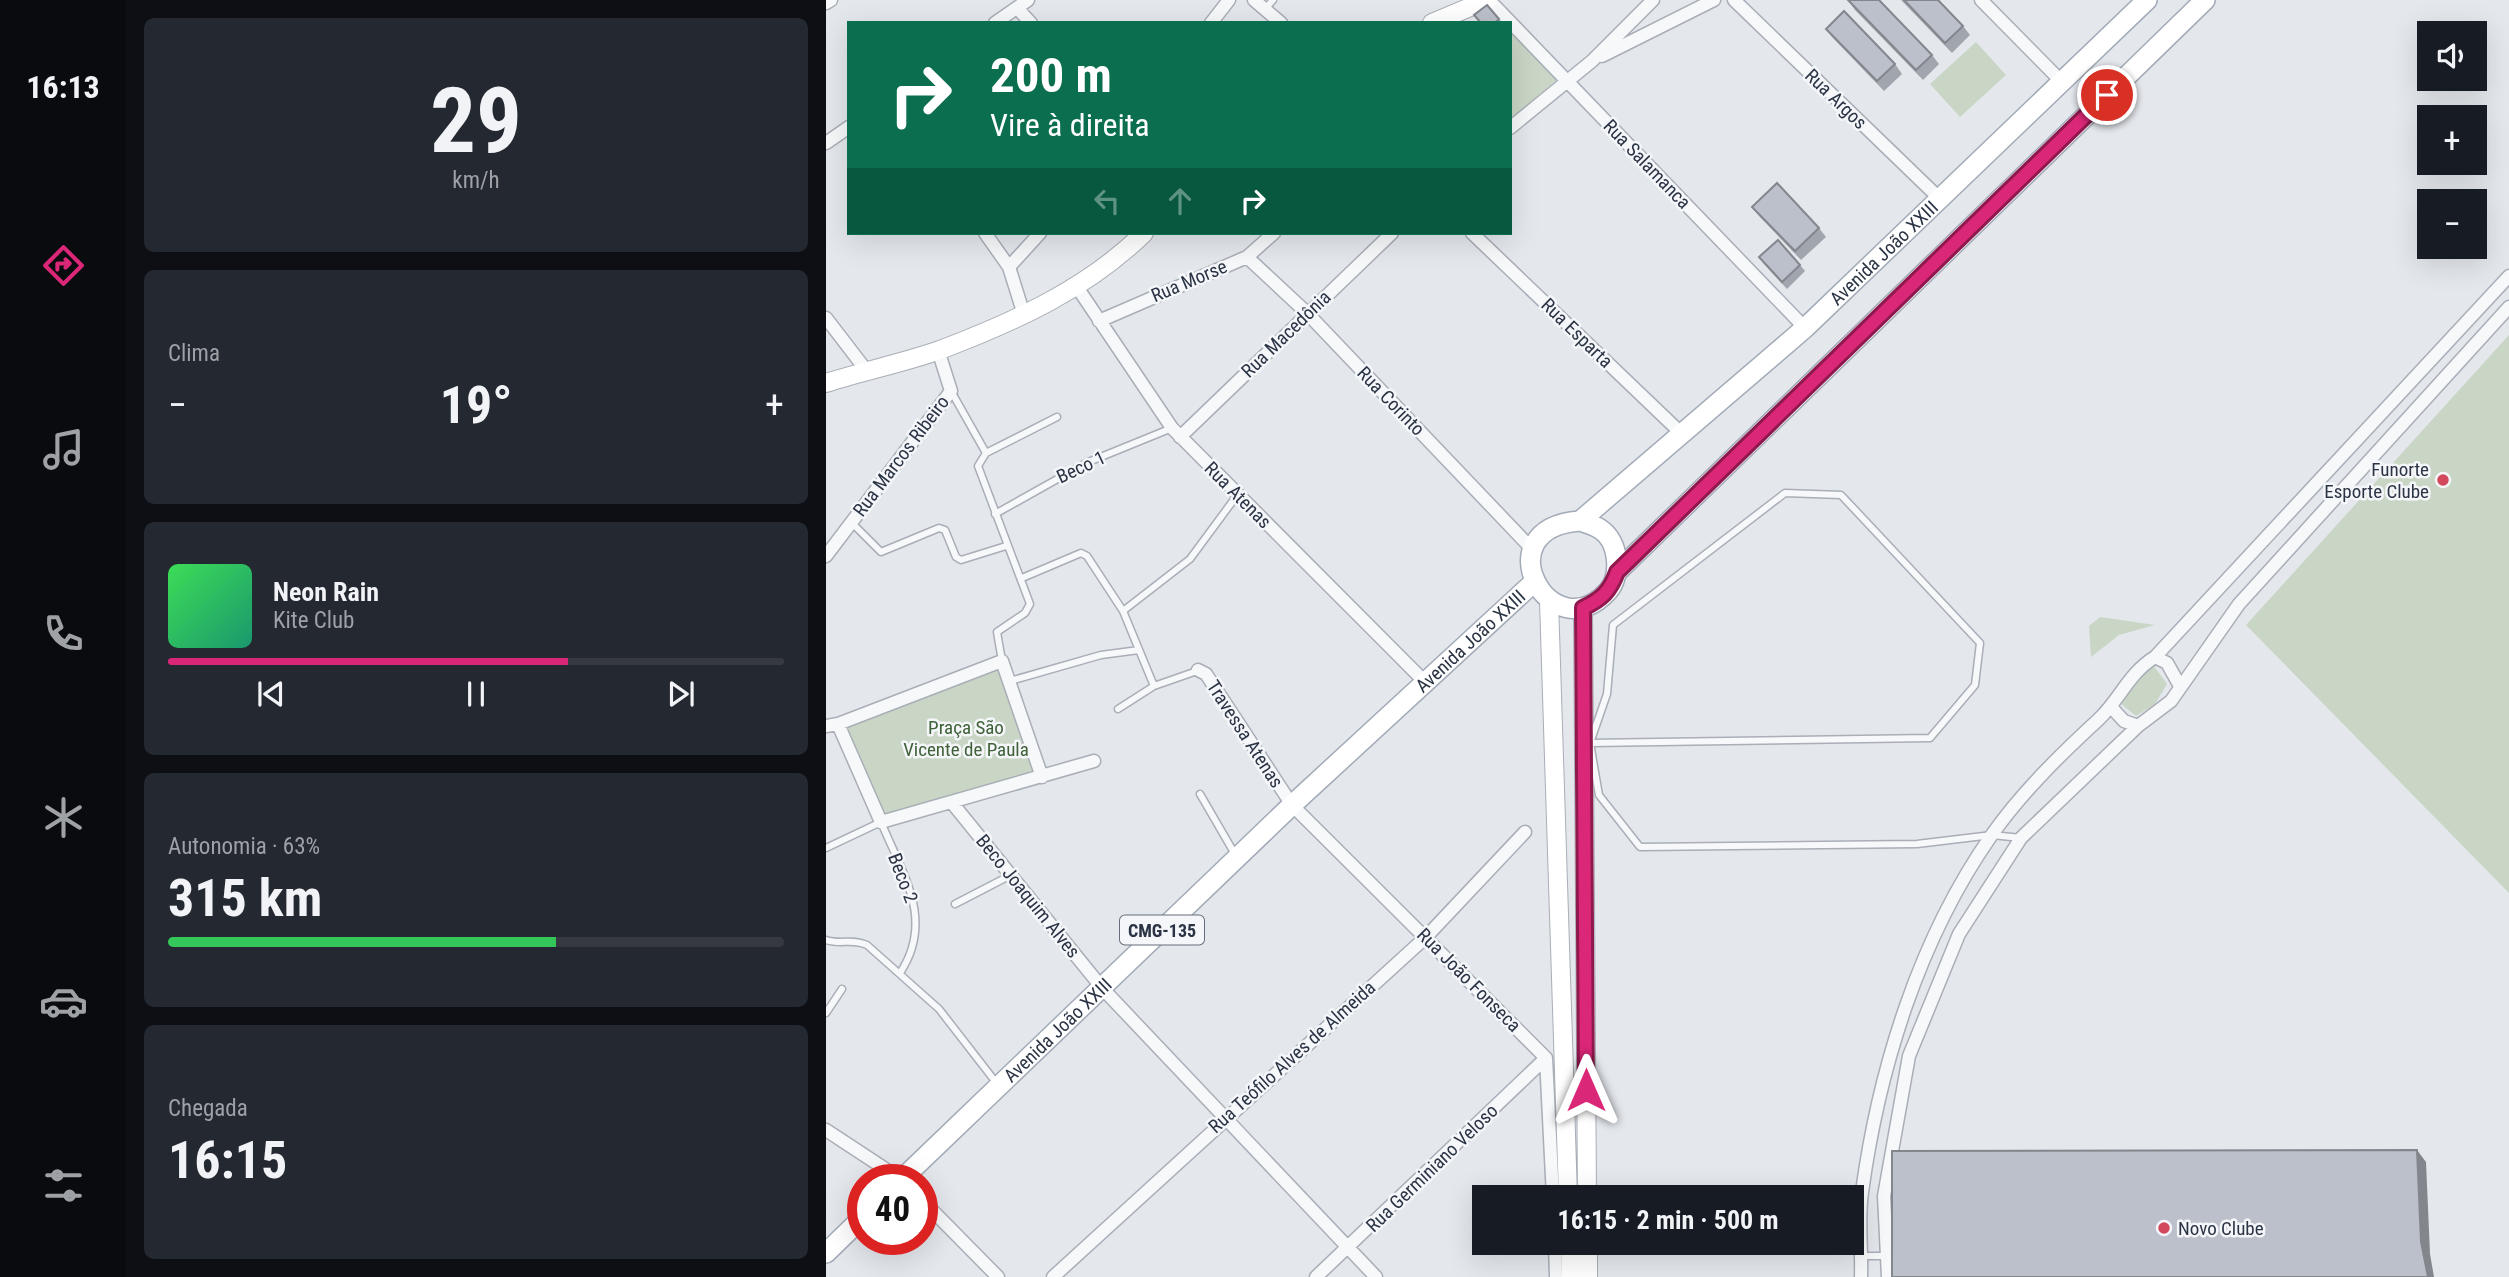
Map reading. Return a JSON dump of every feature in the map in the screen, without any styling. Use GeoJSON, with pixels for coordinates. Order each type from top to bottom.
{"type":"FeatureCollection","features":[{"type":"Feature","properties":{"kind":"main road","name":"Avenida João XXIII"},"geometry":{"type":"LineString","coordinates":[[917,1164],[1292,805],[1534,583],[1529,566],[1532,549],[1543,532],[1560,522],[1580,521],[1805,328],[2147,0]]}},
{"type":"Feature","properties":{"kind":"main road"},"geometry":{"type":"LineString","coordinates":[[1534,583],[1549,601],[1568,609],[1583,608],[1599,601],[1611,588],[1617,572],[2205,0]]}},
{"type":"Feature","properties":{"kind":"main road"},"geometry":{"type":"LineString","coordinates":[[1580,521],[1602,530],[1615,549],[1617,572]]}},
{"type":"Feature","properties":{"kind":"main road"},"geometry":{"type":"LineString","coordinates":[[826,1253],[847,1233]]}},
{"type":"Feature","properties":{"kind":"street"},"geometry":{"type":"LineString","coordinates":[[826,3],[831,0]]}},
{"type":"Feature","properties":{"kind":"street"},"geometry":{"type":"LineString","coordinates":[[998,21],[1028,0]]}},
{"type":"Feature","properties":{"kind":"street"},"geometry":{"type":"LineString","coordinates":[[1212,21],[1229,0]]}},
{"type":"Feature","properties":{"kind":"street"},"geometry":{"type":"LineString","coordinates":[[1254,0],[1269,4],[1280,21]]}},
{"type":"Feature","properties":{"kind":"street"},"geometry":{"type":"LineString","coordinates":[[1437,21],[1488,0]]}},
{"type":"Feature","properties":{"kind":"street","name":"Rua Salamanca"},"geometry":{"type":"LineString","coordinates":[[1488,0],[1508,21]]}},
{"type":"Feature","properties":{"kind":"street"},"geometry":{"type":"LineString","coordinates":[[1512,126],[1592,61],[1653,0]]}},
{"type":"Feature","properties":{"kind":"street"},"geometry":{"type":"LineString","coordinates":[[1592,61],[1714,0]]}},
{"type":"Feature","properties":{"kind":"street","name":"Rua Argos"},"geometry":{"type":"LineString","coordinates":[[1734,0],[1939,198]]}},
{"type":"Feature","properties":{"kind":"street"},"geometry":{"type":"LineString","coordinates":[[1980,0],[2061,81]]}},
{"type":"Feature","properties":{"kind":"street"},"geometry":{"type":"LineString","coordinates":[[1017,8],[1029,21]]}},
{"type":"Feature","properties":{"kind":"street","name":"Rua Salamanca"},"geometry":{"type":"LineString","coordinates":[[1512,25],[1805,328]]}},
{"type":"Feature","properties":{"kind":"street"},"geometry":{"type":"LineString","coordinates":[[826,143],[847,128]]}},
{"type":"Feature","properties":{"kind":"street"},"geometry":{"type":"LineString","coordinates":[[986,235],[1009,267],[1024,315]]}},
{"type":"Feature","properties":{"kind":"street"},"geometry":{"type":"LineString","coordinates":[[1009,267],[1038,235]]}},
{"type":"Feature","properties":{"kind":"street"},"geometry":{"type":"LineString","coordinates":[[826,383],[938,351],[1024,315],[1077,287],[1142,235]]}},
{"type":"Feature","properties":{"kind":"street","name":"Rua Morse"},"geometry":{"type":"LineString","coordinates":[[1099,321],[1247,257],[1272,235]]}},
{"type":"Feature","properties":{"kind":"street","name":"Rua Macedônia"},"geometry":{"type":"LineString","coordinates":[[1176,432],[1390,235]]}},
{"type":"Feature","properties":{"kind":"street","name":"Rua Esparta"},"geometry":{"type":"LineString","coordinates":[[1474,235],[1682,434]]}},
{"type":"Feature","properties":{"kind":"street","name":"Rua Corinto"},"geometry":{"type":"LineString","coordinates":[[1247,257],[1307,313],[1532,549]]}},
{"type":"Feature","properties":{"kind":"street"},"geometry":{"type":"LineString","coordinates":[[1861,1277],[1862,1194],[1890,1049],[1941,923],[1992,835],[2063,753],[2110,707],[2126,681],[2155,657],[2509,276]]}},
{"type":"Feature","properties":{"kind":"street","name":"Rua Atenas"},"geometry":{"type":"LineString","coordinates":[[1077,287],[1176,432],[1425,682]]}},
{"type":"Feature","properties":{"kind":"street"},"geometry":{"type":"LineString","coordinates":[[1888,1277],[1884,1196],[1909,1056],[1959,934],[2021,838],[2138,726],[2165,708],[2239,604],[2509,307]]}},
{"type":"Feature","properties":{"kind":"street"},"geometry":{"type":"LineString","coordinates":[[826,318],[866,370]]}},
{"type":"Feature","properties":{"kind":"street","name":"Rua Marcos Ribeiro"},"geometry":{"type":"LineString","coordinates":[[826,556],[951,391],[938,351]]}},
{"type":"Feature","properties":{"kind":"street"},"geometry":{"type":"LineString","coordinates":[[2375,423],[2390,437]]}},
{"type":"Feature","properties":{"kind":"street"},"geometry":{"type":"LineString","coordinates":[[1549,601],[1568,1185]]}},
{"type":"Feature","properties":{"kind":"street"},"geometry":{"type":"LineString","coordinates":[[1583,608],[1587,1185]]}},
{"type":"Feature","properties":{"kind":"street"},"geometry":{"type":"LineString","coordinates":[[2155,657],[2167,663],[2180,686]]}},
{"type":"Feature","properties":{"kind":"street"},"geometry":{"type":"LineString","coordinates":[[1042,777],[1002,661],[832,725],[881,822],[953,804],[1042,777],[1094,761]]}},
{"type":"Feature","properties":{"kind":"street","name":"Travessa Atenas"},"geometry":{"type":"LineString","coordinates":[[1198,670],[1206,674],[1292,805]]}},
{"type":"Feature","properties":{"kind":"street"},"geometry":{"type":"LineString","coordinates":[[2110,707],[2124,721],[2138,726]]}},
{"type":"Feature","properties":{"kind":"street","name":"Beco Joaquim Alves"},"geometry":{"type":"LineString","coordinates":[[953,804],[1103,989],[1377,1277]]}},
{"type":"Feature","properties":{"kind":"street","name":"Rua João Fonseca"},"geometry":{"type":"LineString","coordinates":[[1292,805],[1546,1058]]}},
{"type":"Feature","properties":{"kind":"street","name":"Rua Teófilo Alves de Almeida"},"geometry":{"type":"LineString","coordinates":[[1052,1277],[1426,937],[1525,832]]}},
{"type":"Feature","properties":{"kind":"street"},"geometry":{"type":"LineString","coordinates":[[1890,1049],[1909,1056]]}},
{"type":"Feature","properties":{"kind":"street"},"geometry":{"type":"LineString","coordinates":[[1546,1058],[1552,1185]]}},
{"type":"Feature","properties":{"kind":"street","name":"Rua Germiniano Veloso"},"geometry":{"type":"LineString","coordinates":[[1316,1277],[1546,1058]]}},
{"type":"Feature","properties":{"kind":"street"},"geometry":{"type":"LineString","coordinates":[[826,1130],[879,1164]]}},
{"type":"Feature","properties":{"kind":"street"},"geometry":{"type":"LineString","coordinates":[[938,1216],[998,1277]]}},
{"type":"Feature","properties":{"kind":"street"},"geometry":{"type":"LineString","coordinates":[[1555,1255],[1556,1277]]}},
{"type":"Feature","properties":{"kind":"street"},"geometry":{"type":"LineString","coordinates":[[1570,1255],[1571,1277]]}},
{"type":"Feature","properties":{"kind":"street"},"geometry":{"type":"LineString","coordinates":[[1588,1255],[1588,1277]]}},
{"type":"Feature","properties":{"kind":"lane"},"geometry":{"type":"LineString","coordinates":[[951,391],[986,453]]}},
{"type":"Feature","properties":{"kind":"lane"},"geometry":{"type":"LineString","coordinates":[[1002,661],[997,632],[1029,609],[1022,578],[1006,546],[978,466],[986,453],[1057,417]]}},
{"type":"Feature","properties":{"kind":"lane","name":"Beco 1"},"geometry":{"type":"LineString","coordinates":[[995,514],[1086,463],[1176,432]]}},
{"type":"Feature","properties":{"kind":"lane"},"geometry":{"type":"LineString","coordinates":[[1590,743],[1930,738],[1975,685],[1979,643],[1841,495],[1785,493],[1613,625],[1606,694],[1590,743],[1600,795],[1640,847],[1917,844],[1992,835],[2021,838]]}},
{"type":"Feature","properties":{"kind":"lane"},"geometry":{"type":"LineString","coordinates":[[1123,611],[1190,559],[1238,494]]}},
{"type":"Feature","properties":{"kind":"lane"},"geometry":{"type":"LineString","coordinates":[[851,521],[881,552],[939,528],[945,530],[956,557],[961,560],[1006,546]]}},
{"type":"Feature","properties":{"kind":"lane"},"geometry":{"type":"LineString","coordinates":[[1022,578],[1084,554],[1123,611],[1154,686]]}},
{"type":"Feature","properties":{"kind":"lane"},"geometry":{"type":"LineString","coordinates":[[1010,681],[1101,655],[1139,650]]}},
{"type":"Feature","properties":{"kind":"lane","name":"Travessa Atenas"},"geometry":{"type":"LineString","coordinates":[[1118,709],[1154,686],[1198,670]]}},
{"type":"Feature","properties":{"kind":"lane"},"geometry":{"type":"LineString","coordinates":[[1200,794],[1237,858]]}},
{"type":"Feature","properties":{"kind":"lane"},"geometry":{"type":"LineString","coordinates":[[826,848],[881,822]]}},
{"type":"Feature","properties":{"kind":"lane","name":"Beco 2"},"geometry":{"type":"LineString","coordinates":[[881,822],[917,912],[913,953],[900,973]]}},
{"type":"Feature","properties":{"kind":"lane"},"geometry":{"type":"LineString","coordinates":[[955,904],[1011,875]]}},
{"type":"Feature","properties":{"kind":"lane"},"geometry":{"type":"LineString","coordinates":[[826,940],[839,944],[857,940],[900,973],[939,1009],[998,1086]]}},
{"type":"Feature","properties":{"kind":"lane"},"geometry":{"type":"LineString","coordinates":[[826,1013],[842,989]]}},
{"type":"Feature","properties":{"kind":"lane"},"geometry":{"type":"LineString","coordinates":[[1862,1256],[1900,1256]]}},
{"type":"Feature","properties":{"kind":"green space"},"geometry":{"type":"Polygon","coordinates":[[[1512,29],[1560,77],[1512,118],[1512,29]]]}},
{"type":"Feature","properties":{"kind":"green space"},"geometry":{"type":"Polygon","coordinates":[[[1976,42],[2006,75],[1960,117],[1930,84],[1976,42]]]}},
{"type":"Feature","properties":{"kind":"green space","name":"Funorte Esporte Clube"},"geometry":{"type":"Polygon","coordinates":[[[2509,335],[2509,893],[2246,625],[2509,335]]]}},
{"type":"Feature","properties":{"kind":"green space"},"geometry":{"type":"Polygon","coordinates":[[[2100,617],[2155,625],[2119,635],[2091,657],[2089,626],[2100,617]]]}},
{"type":"Feature","properties":{"kind":"green space","name":"Praça São Vicente de Paula"},"geometry":{"type":"Polygon","coordinates":[[[1002,661],[1042,777],[881,822],[838,724],[1002,661]]]}},
{"type":"Feature","properties":{"kind":"green space"},"geometry":{"type":"Polygon","coordinates":[[[2153,665],[2167,684],[2155,704],[2136,716],[2120,703],[2130,681],[2153,665]]]}},
{"type":"Feature","properties":{"kind":"building"},"geometry":{"type":"Polygon","coordinates":[[[1848,0],[1879,0],[1932,55],[1916,70],[1848,0]]]}},
{"type":"Feature","properties":{"kind":"building"},"geometry":{"type":"Polygon","coordinates":[[[1904,0],[1938,0],[1963,26],[1945,43],[1904,0]]]}},
{"type":"Feature","properties":{"kind":"building"},"geometry":{"type":"Polygon","coordinates":[[[1487,5],[1499,19],[1479,21],[1474,15],[1487,5]]]}},
{"type":"Feature","properties":{"kind":"building"},"geometry":{"type":"Polygon","coordinates":[[[1844,11],[1895,64],[1877,81],[1826,29],[1844,11]]]}},
{"type":"Feature","properties":{"kind":"building"},"geometry":{"type":"Polygon","coordinates":[[[1777,183],[1819,228],[1795,251],[1752,207],[1777,183]]]}},
{"type":"Feature","properties":{"kind":"building"},"geometry":{"type":"Polygon","coordinates":[[[1778,240],[1800,265],[1782,282],[1759,257],[1778,240]]]}},
{"type":"Feature","properties":{"kind":"building","name":"Novo Clube"},"geometry":{"type":"Polygon","coordinates":[[[2417,1150],[2421,1242],[2428,1277],[1892,1277],[1892,1151],[2417,1150]]]}},
{"type":"Feature","properties":{"kind":"place","name":"Funorte Esporte Clube"},"geometry":{"type":"Point","coordinates":[2443,480]}},
{"type":"Feature","properties":{"kind":"place","name":"Novo Clube"},"geometry":{"type":"Point","coordinates":[2164,1228]}},
{"type":"Feature","properties":{"kind":"route"},"geometry":{"type":"LineString","coordinates":[[1586,1090],[1583,608],[1599,601],[1611,588],[1617,572],[2107,95]]}}]}
